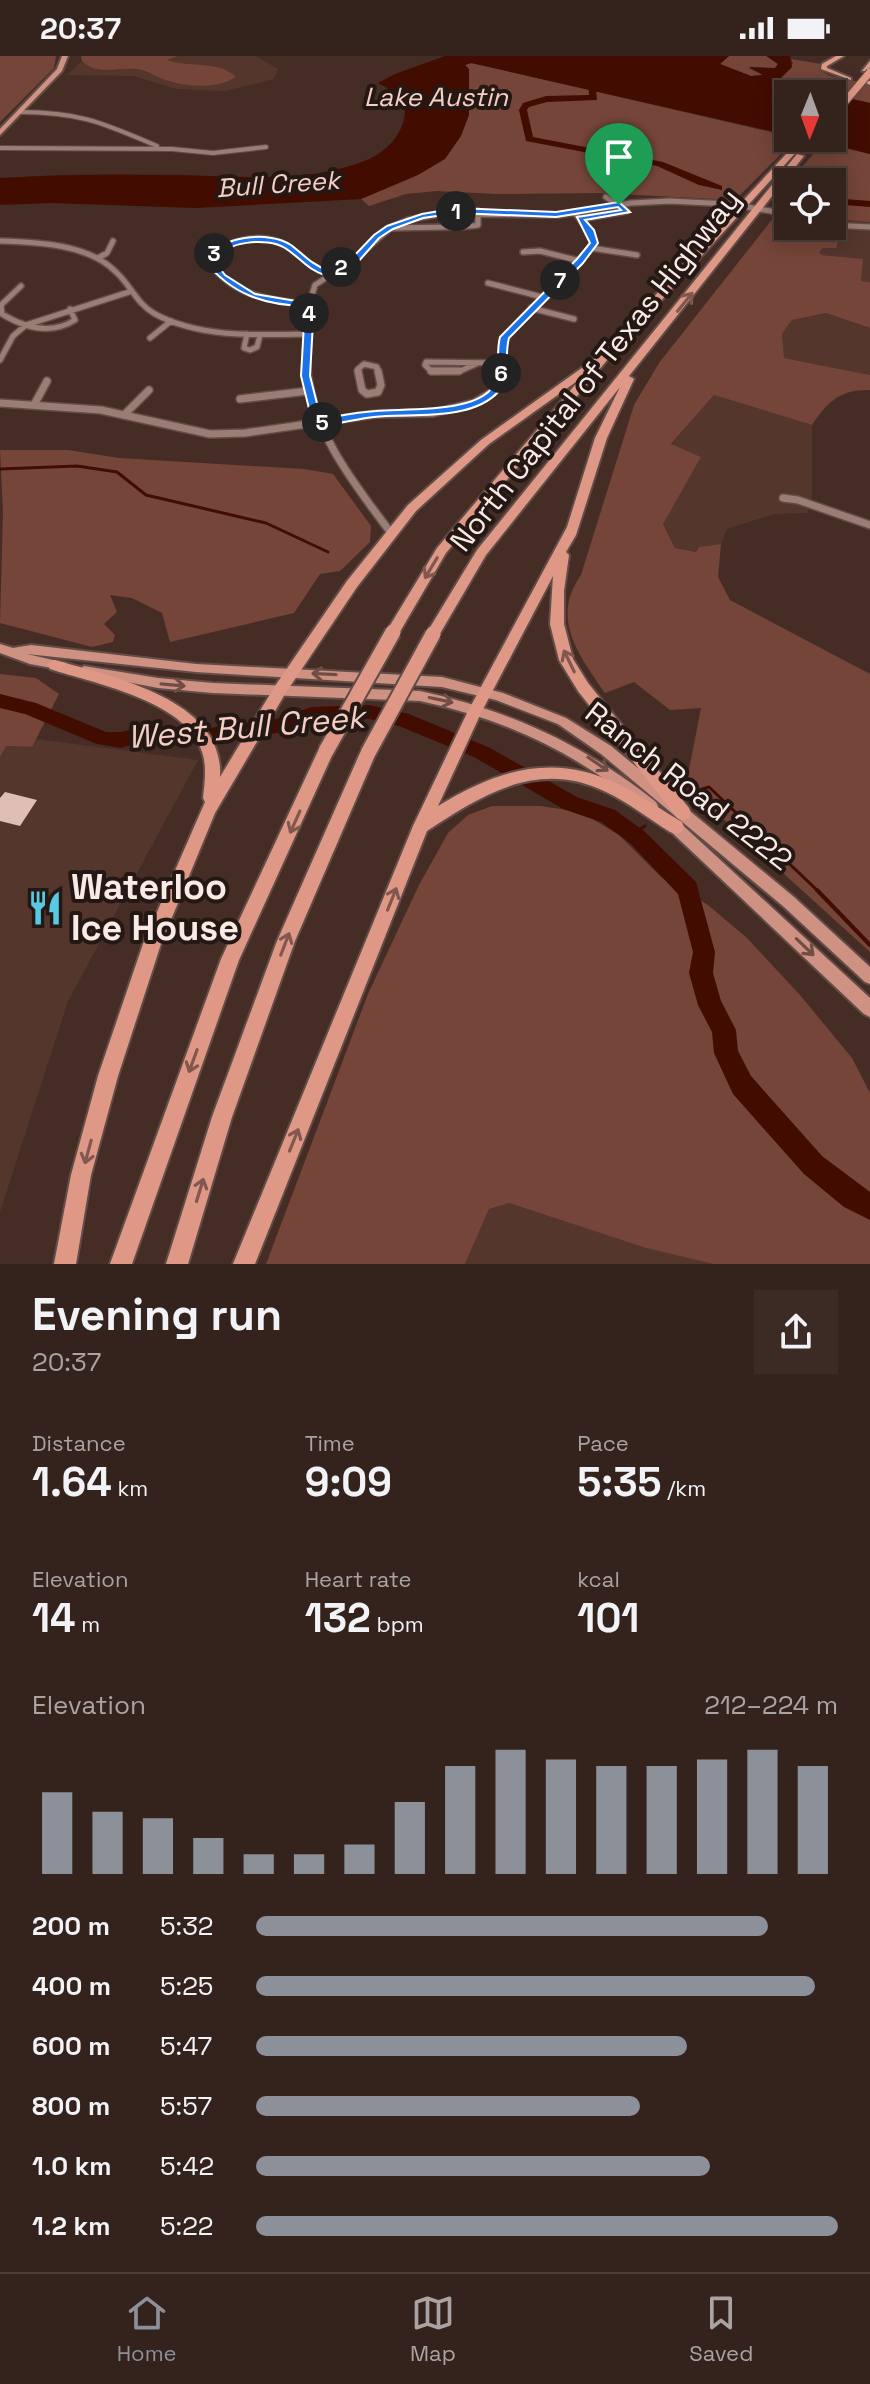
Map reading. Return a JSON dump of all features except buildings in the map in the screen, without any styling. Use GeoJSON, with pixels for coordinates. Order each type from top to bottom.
{"type":"FeatureCollection","features":[{"type":"Feature","properties":{"kind":"highway"},"geometry":{"type":"LineString","coordinates":[[841,56],[824,65],[824,69],[849,79]]}},
{"type":"Feature","properties":{"kind":"highway"},"geometry":{"type":"LineString","coordinates":[[846,99],[870,63]]}},
{"type":"Feature","properties":{"kind":"highway"},"geometry":{"type":"LineString","coordinates":[[846,93],[867,71]]}},
{"type":"Feature","properties":{"kind":"highway","name":"North Capital of Texas Highway"},"geometry":{"type":"LineString","coordinates":[[121,1264],[230,959],[326,751],[441,551],[604,357],[741,205],[798,152]]}},
{"type":"Feature","properties":{"kind":"highway","name":"North Capital of Texas Highway"},"geometry":{"type":"LineString","coordinates":[[177,1264],[222,1117],[286,941],[368,753],[433,634],[481,553],[759,210],[799,152]]}},
{"type":"Feature","properties":{"kind":"highway"},"geometry":{"type":"LineString","coordinates":[[65,1264],[81,1175],[108,1076],[152,944],[208,811],[292,673],[391,533],[422,497],[485,442],[604,357]]}},
{"type":"Feature","properties":{"kind":"highway"},"geometry":{"type":"LineString","coordinates":[[638,360],[601,438],[560,565],[557,624],[566,660],[679,820]]}},
{"type":"Feature","properties":{"kind":"highway"},"geometry":{"type":"LineString","coordinates":[[244,1264],[421,826],[475,711],[573,526]]}},
{"type":"Feature","properties":{"kind":"highway"},"geometry":{"type":"LineString","coordinates":[[55,665],[154,697],[187,716],[206,743],[211,760],[214,780],[208,811]]}},
{"type":"Feature","properties":{"kind":"highway"},"geometry":{"type":"LineString","coordinates":[[421,826],[473,791],[492,783],[534,775],[558,775],[602,783],[679,820]]}},
{"type":"Feature","properties":{"kind":"main road"},"geometry":{"type":"LineString","coordinates":[[0,133],[60,70],[65,56]]}},
{"type":"Feature","properties":{"kind":"main road"},"geometry":{"type":"LineString","coordinates":[[0,648],[30,660],[55,665],[158,683],[276,697],[420,696],[531,728],[582,753],[679,820]]}},
{"type":"Feature","properties":{"kind":"main road","name":"Ranch Road 2222"},"geometry":{"type":"LineString","coordinates":[[15,652],[31,649],[160,665],[442,682],[485,692],[562,721],[606,750],[870,1009]]}},
{"type":"Feature","properties":{"kind":"main road","name":"Ranch Road 2222"},"geometry":{"type":"LineString","coordinates":[[679,820],[789,902],[870,977]]}},
{"type":"Feature","properties":{"kind":"street"},"geometry":{"type":"LineString","coordinates":[[20,112],[75,114],[172,149]]}},
{"type":"Feature","properties":{"kind":"street"},"geometry":{"type":"LineString","coordinates":[[0,148],[172,149],[213,153],[266,147]]}},
{"type":"Feature","properties":{"kind":"street"},"geometry":{"type":"LineString","coordinates":[[391,533],[333,455],[316,422],[308,391],[307,334],[312,289],[327,273],[355,260],[376,236],[432,214],[478,211],[578,216],[627,211],[606,197]]}},
{"type":"Feature","properties":{"kind":"street"},"geometry":{"type":"LineString","coordinates":[[578,216],[619,205],[658,202],[741,205],[774,213]]}},
{"type":"Feature","properties":{"kind":"street"},"geometry":{"type":"LineString","coordinates":[[390,228],[439,225],[473,228],[478,225],[478,211]]}},
{"type":"Feature","properties":{"kind":"street"},"geometry":{"type":"LineString","coordinates":[[0,403],[124,415],[210,434],[245,433],[376,414],[433,413],[474,403],[499,385],[504,337],[591,248],[593,236],[578,216]]}},
{"type":"Feature","properties":{"kind":"street"},"geometry":{"type":"LineString","coordinates":[[846,224],[870,225]]}},
{"type":"Feature","properties":{"kind":"street"},"geometry":{"type":"LineString","coordinates":[[310,304],[282,303],[252,296],[222,277],[209,261],[213,254],[227,245],[263,239],[286,245],[309,266],[327,273]]}},
{"type":"Feature","properties":{"kind":"street"},"geometry":{"type":"LineString","coordinates":[[0,241],[29,243],[98,258],[119,274],[129,292],[153,313],[171,321],[247,334],[307,334]]}},
{"type":"Feature","properties":{"kind":"street"},"geometry":{"type":"LineString","coordinates":[[98,258],[107,253],[113,241]]}},
{"type":"Feature","properties":{"kind":"street"},"geometry":{"type":"LineString","coordinates":[[591,248],[637,255]]}},
{"type":"Feature","properties":{"kind":"street"},"geometry":{"type":"LineString","coordinates":[[523,252],[540,251],[580,261]]}},
{"type":"Feature","properties":{"kind":"street"},"geometry":{"type":"LineString","coordinates":[[488,283],[542,297]]}},
{"type":"Feature","properties":{"kind":"street"},"geometry":{"type":"LineString","coordinates":[[21,286],[4,301],[1,310],[8,318],[52,330],[66,327],[75,320],[70,309]]}},
{"type":"Feature","properties":{"kind":"street"},"geometry":{"type":"LineString","coordinates":[[0,360],[13,336],[26,325],[129,292]]}},
{"type":"Feature","properties":{"kind":"street"},"geometry":{"type":"LineString","coordinates":[[531,308],[574,319]]}},
{"type":"Feature","properties":{"kind":"street"},"geometry":{"type":"LineString","coordinates":[[150,338],[171,321]]}},
{"type":"Feature","properties":{"kind":"street"},"geometry":{"type":"LineString","coordinates":[[247,334],[243,346],[246,350],[257,347],[260,335]]}},
{"type":"Feature","properties":{"kind":"street"},"geometry":{"type":"LineString","coordinates":[[478,363],[460,371],[432,372],[425,365],[478,363],[500,363]]}},
{"type":"Feature","properties":{"kind":"street"},"geometry":{"type":"LineString","coordinates":[[364,364],[377,367],[381,390],[372,394],[362,390],[358,369],[364,364]]}},
{"type":"Feature","properties":{"kind":"street"},"geometry":{"type":"LineString","coordinates":[[34,405],[47,381]]}},
{"type":"Feature","properties":{"kind":"street"},"geometry":{"type":"LineString","coordinates":[[124,415],[149,390]]}},
{"type":"Feature","properties":{"kind":"street"},"geometry":{"type":"LineString","coordinates":[[240,399],[308,391]]}},
{"type":"Feature","properties":{"kind":"street"},"geometry":{"type":"LineString","coordinates":[[372,394],[376,414]]}},
{"type":"Feature","properties":{"kind":"street"},"geometry":{"type":"LineString","coordinates":[[783,498],[798,500],[870,525]]}},
{"type":"Feature","properties":{"kind":"shaded area"},"geometry":{"type":"Polygon","coordinates":[[[0,56],[56,56],[54,68],[0,122],[0,56]]]}},
{"type":"Feature","properties":{"kind":"shaded area"},"geometry":{"type":"Polygon","coordinates":[[[81,56],[256,56],[278,69],[274,79],[225,91],[176,89],[134,76],[67,75],[82,61],[81,56]]]}},
{"type":"Feature","properties":{"kind":"shaded area"},"geometry":{"type":"Polygon","coordinates":[[[81,56],[177,56],[167,60],[221,68],[236,77],[219,84],[189,85],[141,70],[95,68],[82,61],[81,56]]]}},
{"type":"Feature","properties":{"kind":"shaded area"},"geometry":{"type":"Polygon","coordinates":[[[729,56],[767,56],[778,64],[775,68],[748,68],[763,75],[751,76],[720,64],[729,56]]]}},
{"type":"Feature","properties":{"kind":"shaded area"},"geometry":{"type":"Polygon","coordinates":[[[791,59],[821,64],[819,70],[830,76],[870,84],[870,103],[846,97],[846,80],[779,80],[793,63],[791,59]]]}},
{"type":"Feature","properties":{"kind":"shaded area"},"geometry":{"type":"Polygon","coordinates":[[[472,63],[774,133],[774,152],[783,152],[735,200],[598,193],[437,191],[406,194],[369,206],[361,199],[417,175],[464,65],[472,63]]]}},
{"type":"Feature","properties":{"kind":"shaded area"},"geometry":{"type":"Polygon","coordinates":[[[846,148],[870,154],[870,222],[846,220],[846,168],[801,168],[815,152],[846,152],[846,148]]]}},
{"type":"Feature","properties":{"kind":"shaded area"},"geometry":{"type":"Polygon","coordinates":[[[774,217],[774,240],[839,240],[836,248],[823,248],[819,252],[822,255],[863,259],[861,281],[870,282],[870,328],[826,313],[792,320],[782,334],[784,358],[870,375],[870,390],[851,392],[836,398],[812,425],[714,395],[671,444],[701,457],[663,524],[675,548],[696,552],[699,547],[721,544],[718,577],[730,600],[870,674],[870,952],[686,785],[701,708],[670,710],[634,682],[605,693],[586,665],[572,636],[568,607],[572,591],[581,575],[634,405],[659,363],[774,217]]]}},
{"type":"Feature","properties":{"kind":"shaded area"},"geometry":{"type":"Polygon","coordinates":[[[846,220],[870,222],[870,282],[861,281],[862,259],[821,255],[819,251],[831,240],[846,240],[846,220]]]}},
{"type":"Feature","properties":{"kind":"shaded area"},"geometry":{"type":"Polygon","coordinates":[[[826,313],[870,328],[870,375],[784,358],[782,334],[792,320],[826,313]]]}},
{"type":"Feature","properties":{"kind":"shaded area"},"geometry":{"type":"Polygon","coordinates":[[[714,395],[812,425],[812,495],[807,513],[774,514],[727,529],[721,544],[699,547],[696,552],[675,548],[663,523],[701,457],[671,445],[714,395]]]}},
{"type":"Feature","properties":{"kind":"shaded area"},"geometry":{"type":"Polygon","coordinates":[[[0,450],[68,450],[119,458],[304,469],[333,474],[371,526],[370,542],[340,571],[320,574],[294,613],[170,642],[162,613],[132,598],[110,595],[117,612],[104,624],[115,635],[113,642],[92,647],[0,623],[3,512],[0,450]]]}},
{"type":"Feature","properties":{"kind":"shaded area"},"geometry":{"type":"Polygon","coordinates":[[[0,674],[36,678],[59,694],[32,747],[6,746],[0,757],[0,674]]]}},
{"type":"Feature","properties":{"kind":"shaded area"},"geometry":{"type":"Polygon","coordinates":[[[36,739],[198,760],[68,1001],[0,1212],[0,757],[6,746],[32,747],[36,739]]]}},
{"type":"Feature","properties":{"kind":"shaded area"},"geometry":{"type":"Polygon","coordinates":[[[492,806],[540,806],[581,812],[619,835],[661,877],[708,905],[747,938],[852,1058],[870,1093],[870,1264],[713,1264],[646,1248],[509,1203],[489,1209],[465,1264],[266,1264],[368,994],[419,885],[448,833],[468,815],[492,806]]]}},
{"type":"Feature","properties":{"kind":"shaded area"},"geometry":{"type":"Polygon","coordinates":[[[509,1203],[646,1248],[713,1264],[465,1264],[489,1209],[509,1203]]]}},
{"type":"Feature","properties":{"kind":"water","name":"Lake Austin"},"geometry":{"type":"Polygon","coordinates":[[[445,56],[729,56],[720,64],[751,76],[763,75],[749,67],[775,68],[778,64],[766,56],[790,56],[792,67],[779,80],[774,80],[774,132],[471,63],[465,65],[469,69],[469,115],[461,136],[445,159],[418,175],[361,199],[195,208],[51,203],[0,205],[0,178],[111,174],[288,176],[332,171],[353,165],[385,149],[401,128],[405,113],[402,102],[378,83],[445,56]]]}},
{"type":"Feature","properties":{"kind":"water"},"geometry":{"type":"Polygon","coordinates":[[[846,98],[870,103],[870,154],[846,148],[846,98]]]}},
{"type":"Feature","properties":{"kind":"waterway"},"geometry":{"type":"LineString","coordinates":[[590,68],[594,98],[546,99],[526,105],[523,110],[529,139],[660,164],[718,188]]}},
{"type":"Feature","properties":{"kind":"waterway"},"geometry":{"type":"LineString","coordinates":[[846,202],[870,204]]}},
{"type":"Feature","properties":{"kind":"waterway"},"geometry":{"type":"LineString","coordinates":[[0,469],[77,466],[117,472],[146,495],[266,523],[328,552]]}},
{"type":"Feature","properties":{"kind":"waterway","name":"West Bull Creek"},"geometry":{"type":"LineString","coordinates":[[0,701],[29,708],[104,739],[121,740],[145,733],[209,736],[277,726],[312,714],[369,712],[402,719],[481,752],[570,803],[608,816],[637,837],[688,889],[704,952],[701,973],[710,1005],[724,1030],[726,1053],[742,1085],[813,1165],[853,1198],[870,1207]]}},
{"type":"Feature","properties":{"kind":"waterway"},"geometry":{"type":"LineString","coordinates":[[699,790],[709,787],[818,891]]}},
{"type":"Feature","properties":{"kind":"waterway"},"geometry":{"type":"LineString","coordinates":[[633,834],[645,826]]}},
{"type":"Feature","properties":{"kind":"waterway"},"geometry":{"type":"LineString","coordinates":[[818,891],[870,945]]}},
{"type":"Feature","properties":{"kind":"place","name":"Waterloo Ice House"},"geometry":{"type":"Point","coordinates":[45,908]}},
{"type":"Feature","properties":{"kind":"route"},"geometry":{"type":"LineString","coordinates":[[619,205],[627,211],[580,219],[590,230],[594,243],[504,337],[501,379],[494,391],[474,403],[433,413],[376,414],[316,422],[306,376],[310,304],[282,303],[252,296],[222,277],[209,261],[218,249],[227,245],[263,239],[286,245],[309,266],[327,273],[355,260],[376,236],[422,216],[457,211],[576,214],[619,205]]}},
{"type":"Feature","properties":{"kind":"water label","name":"Bull Creek"},"geometry":{"type":"Point","coordinates":[278,184]}}]}
